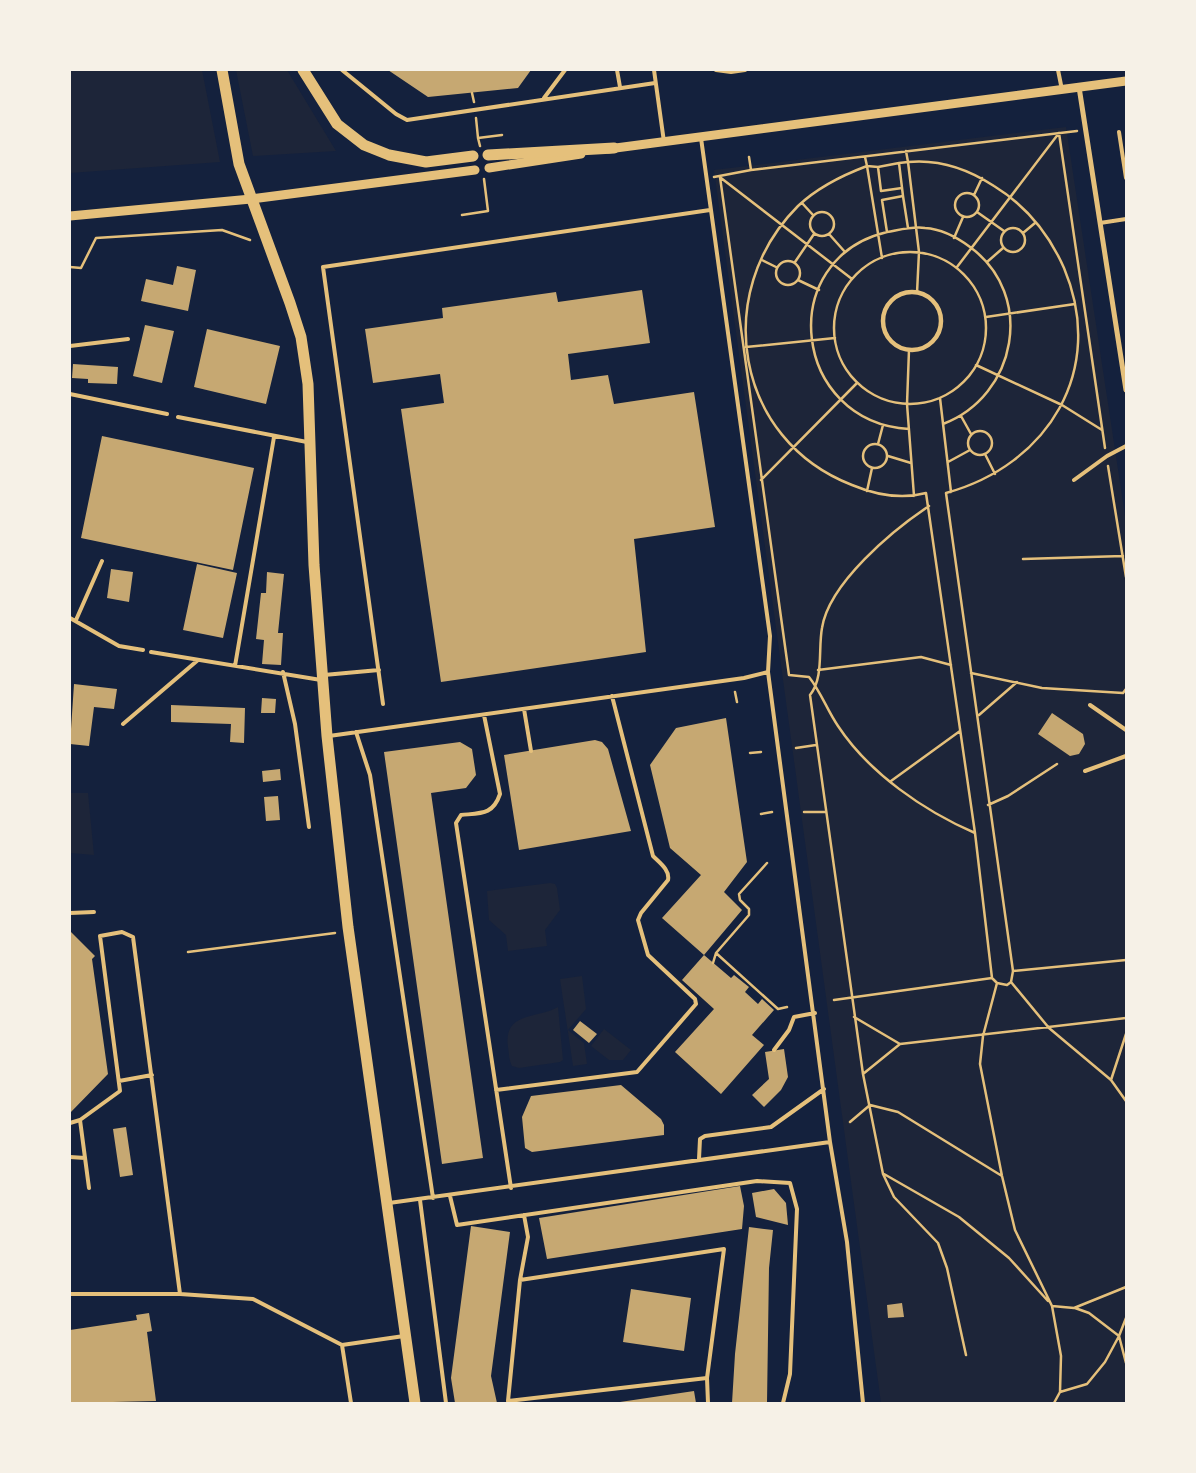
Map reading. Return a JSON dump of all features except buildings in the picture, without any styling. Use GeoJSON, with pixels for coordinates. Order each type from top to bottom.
{"type":"FeatureCollection","features":[{"type":"Feature","properties":{"kind":"main road"},"geometry":{"type":"LineString","coordinates":[[222,70],[239,164],[301,337],[308,384],[314,566],[321,678],[327,736],[349,932],[404,1336],[415,1403]]}},
{"type":"Feature","properties":{"kind":"main road"},"geometry":{"type":"LineString","coordinates":[[303,70],[337,124],[364,145],[389,155],[426,162],[473,156]]}},
{"type":"Feature","properties":{"kind":"main road"},"geometry":{"type":"LineString","coordinates":[[488,155],[614,148]]}},
{"type":"Feature","properties":{"kind":"street"},"geometry":{"type":"LineString","coordinates":[[489,168],[614,148],[1126,80]]}},
{"type":"Feature","properties":{"kind":"street"},"geometry":{"type":"LineString","coordinates":[[1079,87],[1126,390]]}},
{"type":"Feature","properties":{"kind":"street"},"geometry":{"type":"LineString","coordinates":[[70,216],[251,200],[475,170]]}},
{"type":"Feature","properties":{"kind":"street"},"geometry":{"type":"LineString","coordinates":[[917,293],[934,302],[939,311],[940,330],[928,346],[909,350],[900,348],[887,335],[883,317],[892,301],[899,295],[917,293]]}},
{"type":"Feature","properties":{"kind":"lane"},"geometry":{"type":"LineString","coordinates":[[342,70],[396,114],[407,120],[656,82]]}},
{"type":"Feature","properties":{"kind":"lane"},"geometry":{"type":"LineString","coordinates":[[544,98],[565,70]]}},
{"type":"Feature","properties":{"kind":"lane"},"geometry":{"type":"LineString","coordinates":[[617,70],[620,87]]}},
{"type":"Feature","properties":{"kind":"lane"},"geometry":{"type":"LineString","coordinates":[[654,70],[664,142]]}},
{"type":"Feature","properties":{"kind":"lane"},"geometry":{"type":"LineString","coordinates":[[716,70],[731,72],[746,70]]}},
{"type":"Feature","properties":{"kind":"lane"},"geometry":{"type":"LineString","coordinates":[[1058,70],[1062,90]]}},
{"type":"Feature","properties":{"kind":"lane"},"geometry":{"type":"LineString","coordinates":[[1119,132],[1126,178]]}},
{"type":"Feature","properties":{"kind":"lane"},"geometry":{"type":"LineString","coordinates":[[701,136],[770,636],[768,672],[815,1013],[830,1142],[847,1242],[863,1403]]}},
{"type":"Feature","properties":{"kind":"lane"},"geometry":{"type":"LineString","coordinates":[[383,704],[323,267],[710,210]]}},
{"type":"Feature","properties":{"kind":"lane"},"geometry":{"type":"LineString","coordinates":[[1100,223],[1126,219]]}},
{"type":"Feature","properties":{"kind":"lane"},"geometry":{"type":"LineString","coordinates":[[70,346],[128,339]]}},
{"type":"Feature","properties":{"kind":"lane"},"geometry":{"type":"LineString","coordinates":[[70,394],[167,414]]}},
{"type":"Feature","properties":{"kind":"lane"},"geometry":{"type":"LineString","coordinates":[[178,417],[309,443]]}},
{"type":"Feature","properties":{"kind":"lane"},"geometry":{"type":"LineString","coordinates":[[235,666],[274,437]]}},
{"type":"Feature","properties":{"kind":"lane"},"geometry":{"type":"LineString","coordinates":[[1074,480],[1106,456],[1126,446]]}},
{"type":"Feature","properties":{"kind":"lane"},"geometry":{"type":"LineString","coordinates":[[76,620],[102,561]]}},
{"type":"Feature","properties":{"kind":"lane"},"geometry":{"type":"LineString","coordinates":[[70,618],[118,646],[143,650]]}},
{"type":"Feature","properties":{"kind":"lane"},"geometry":{"type":"LineString","coordinates":[[151,652],[321,678],[379,670]]}},
{"type":"Feature","properties":{"kind":"lane"},"geometry":{"type":"LineString","coordinates":[[123,724],[198,660]]}},
{"type":"Feature","properties":{"kind":"lane"},"geometry":{"type":"LineString","coordinates":[[283,672],[296,724],[309,827]]}},
{"type":"Feature","properties":{"kind":"lane"},"geometry":{"type":"LineString","coordinates":[[327,736],[744,678],[768,672]]}},
{"type":"Feature","properties":{"kind":"lane"},"geometry":{"type":"LineString","coordinates":[[496,1090],[636,1072],[696,1004],[695,999],[648,955],[638,920],[641,912],[668,880],[669,876],[667,870],[653,856],[612,696]]}},
{"type":"Feature","properties":{"kind":"lane"},"geometry":{"type":"LineString","coordinates":[[1090,705],[1126,730]]}},
{"type":"Feature","properties":{"kind":"lane"},"geometry":{"type":"LineString","coordinates":[[524,709],[531,751]]}},
{"type":"Feature","properties":{"kind":"lane"},"geometry":{"type":"LineString","coordinates":[[484,715],[500,794],[496,806],[488,811],[461,816],[456,823],[511,1188]]}},
{"type":"Feature","properties":{"kind":"lane"},"geometry":{"type":"LineString","coordinates":[[356,732],[370,774],[433,1198]]}},
{"type":"Feature","properties":{"kind":"lane"},"geometry":{"type":"LineString","coordinates":[[1085,771],[1126,756]]}},
{"type":"Feature","properties":{"kind":"lane"},"geometry":{"type":"LineString","coordinates":[[70,913],[94,912]]}},
{"type":"Feature","properties":{"kind":"lane"},"geometry":{"type":"LineString","coordinates":[[70,1123],[80,1120],[120,1090],[100,936],[122,932],[133,937],[180,1294]]}},
{"type":"Feature","properties":{"kind":"lane"},"geometry":{"type":"LineString","coordinates":[[774,1050],[789,1030],[794,1016],[815,1013]]}},
{"type":"Feature","properties":{"kind":"lane"},"geometry":{"type":"LineString","coordinates":[[119,1081],[152,1075]]}},
{"type":"Feature","properties":{"kind":"lane"},"geometry":{"type":"LineString","coordinates":[[699,1159],[698,1145],[700,1139],[705,1136],[771,1127],[824,1089]]}},
{"type":"Feature","properties":{"kind":"lane"},"geometry":{"type":"LineString","coordinates":[[80,1120],[89,1188]]}},
{"type":"Feature","properties":{"kind":"lane"},"geometry":{"type":"LineString","coordinates":[[386,1204],[830,1142]]}},
{"type":"Feature","properties":{"kind":"lane"},"geometry":{"type":"LineString","coordinates":[[70,1157],[85,1158]]}},
{"type":"Feature","properties":{"kind":"lane"},"geometry":{"type":"LineString","coordinates":[[450,1196],[457,1225],[757,1181],[790,1183],[798,1208],[790,1374],[784,1403]]}},
{"type":"Feature","properties":{"kind":"lane"},"geometry":{"type":"LineString","coordinates":[[420,1200],[446,1403]]}},
{"type":"Feature","properties":{"kind":"lane"},"geometry":{"type":"LineString","coordinates":[[524,1215],[528,1237],[520,1280],[508,1402],[707,1378]]}},
{"type":"Feature","properties":{"kind":"lane"},"geometry":{"type":"LineString","coordinates":[[520,1280],[724,1249],[707,1378],[708,1403]]}},
{"type":"Feature","properties":{"kind":"lane"},"geometry":{"type":"LineString","coordinates":[[70,1294],[180,1294],[253,1300],[342,1345],[404,1336]]}},
{"type":"Feature","properties":{"kind":"lane"},"geometry":{"type":"LineString","coordinates":[[342,1345],[352,1403]]}},
{"type":"Feature","properties":{"kind":"path"},"geometry":{"type":"LineString","coordinates":[[720,177],[751,170],[1077,131]]}},
{"type":"Feature","properties":{"kind":"path"},"geometry":{"type":"LineString","coordinates":[[957,268],[1059,133]]}},
{"type":"Feature","properties":{"kind":"path"},"geometry":{"type":"LineString","coordinates":[[1059,133],[1102,430],[1126,577]]}},
{"type":"Feature","properties":{"kind":"path"},"geometry":{"type":"LineString","coordinates":[[486,137],[502,135]]}},
{"type":"Feature","properties":{"kind":"path"},"geometry":{"type":"LineString","coordinates":[[906,151],[919,252],[917,293]]}},
{"type":"Feature","properties":{"kind":"path"},"geometry":{"type":"LineString","coordinates":[[749,157],[751,170]]}},
{"type":"Feature","properties":{"kind":"path"},"geometry":{"type":"LineString","coordinates":[[866,157],[882,258]]}},
{"type":"Feature","properties":{"kind":"path"},"geometry":{"type":"LineString","coordinates":[[908,162],[950,165],[982,178],[1010,196],[1036,222],[1058,255],[1067,276],[1075,304],[1078,337],[1077,360],[1062,405],[1037,441],[995,474],[972,485],[946,493],[978,715],[988,805],[1014,972],[1012,982],[1007,985],[997,983],[992,978],[974,833],[926,493],[914,496],[892,496],[867,491],[822,471],[793,448],[771,419],[751,378],[744,324],[749,296],[762,260],[782,227],[802,203],[832,182],[866,166],[908,162]]}},
{"type":"Feature","properties":{"kind":"path"},"geometry":{"type":"LineString","coordinates":[[899,163],[908,228]]}},
{"type":"Feature","properties":{"kind":"path"},"geometry":{"type":"LineString","coordinates":[[878,166],[887,232]]}},
{"type":"Feature","properties":{"kind":"path"},"geometry":{"type":"LineString","coordinates":[[720,177],[806,246],[852,279]]}},
{"type":"Feature","properties":{"kind":"path"},"geometry":{"type":"LineString","coordinates":[[720,177],[789,674],[809,677],[817,686],[838,727],[861,753],[891,781],[941,818],[974,833]]}},
{"type":"Feature","properties":{"kind":"path"},"geometry":{"type":"LineString","coordinates":[[974,195],[982,178]]}},
{"type":"Feature","properties":{"kind":"path"},"geometry":{"type":"LineString","coordinates":[[881,191],[902,188]]}},
{"type":"Feature","properties":{"kind":"path"},"geometry":{"type":"LineString","coordinates":[[961,194],[974,195],[978,201],[977,212],[971,217],[963,217],[955,208],[956,200],[961,194]]}},
{"type":"Feature","properties":{"kind":"path"},"geometry":{"type":"LineString","coordinates":[[882,200],[903,196]]}},
{"type":"Feature","properties":{"kind":"path"},"geometry":{"type":"LineString","coordinates":[[802,203],[813,215]]}},
{"type":"Feature","properties":{"kind":"path"},"geometry":{"type":"LineString","coordinates":[[462,215],[484,212]]}},
{"type":"Feature","properties":{"kind":"path"},"geometry":{"type":"LineString","coordinates":[[825,212],[831,216],[834,224],[830,234],[822,237],[814,234],[809,223],[813,215],[825,212]]}},
{"type":"Feature","properties":{"kind":"path"},"geometry":{"type":"LineString","coordinates":[[977,212],[1004,231]]}},
{"type":"Feature","properties":{"kind":"path"},"geometry":{"type":"LineString","coordinates":[[954,238],[963,217]]}},
{"type":"Feature","properties":{"kind":"path"},"geometry":{"type":"LineString","coordinates":[[1023,233],[1036,222]]}},
{"type":"Feature","properties":{"kind":"path"},"geometry":{"type":"LineString","coordinates":[[909,429],[884,424],[859,413],[841,399],[818,367],[810,340],[812,313],[819,290],[834,265],[845,252],[863,239],[908,228],[936,230],[971,248],[987,262],[1003,287],[1010,313],[1010,340],[998,376],[986,395],[961,415],[943,424]]}},
{"type":"Feature","properties":{"kind":"path"},"geometry":{"type":"LineString","coordinates":[[1012,228],[1023,233],[1025,244],[1021,250],[1010,252],[1003,248],[1000,239],[1004,231],[1012,228]]}},
{"type":"Feature","properties":{"kind":"path"},"geometry":{"type":"LineString","coordinates":[[70,267],[81,268],[96,238],[222,230],[250,240]]}},
{"type":"Feature","properties":{"kind":"path"},"geometry":{"type":"LineString","coordinates":[[795,262],[814,234]]}},
{"type":"Feature","properties":{"kind":"path"},"geometry":{"type":"LineString","coordinates":[[830,234],[845,252]]}},
{"type":"Feature","properties":{"kind":"path"},"geometry":{"type":"LineString","coordinates":[[987,262],[1003,248]]}},
{"type":"Feature","properties":{"kind":"path"},"geometry":{"type":"LineString","coordinates":[[897,252],[919,252],[948,261],[968,277],[982,300],[987,325],[984,351],[972,374],[953,392],[940,398],[929,402],[907,404],[879,398],[857,383],[844,366],[835,338],[834,318],[841,295],[852,279],[874,260],[897,252]]}},
{"type":"Feature","properties":{"kind":"path"},"geometry":{"type":"LineString","coordinates":[[762,260],[776,268]]}},
{"type":"Feature","properties":{"kind":"path"},"geometry":{"type":"LineString","coordinates":[[782,261],[795,262],[800,272],[798,280],[792,284],[780,283],[776,276],[776,268],[782,261]]}},
{"type":"Feature","properties":{"kind":"path"},"geometry":{"type":"LineString","coordinates":[[798,280],[819,290]]}},
{"type":"Feature","properties":{"kind":"path"},"geometry":{"type":"LineString","coordinates":[[986,317],[1075,304]]}},
{"type":"Feature","properties":{"kind":"path"},"geometry":{"type":"LineString","coordinates":[[746,347],[835,338]]}},
{"type":"Feature","properties":{"kind":"path"},"geometry":{"type":"LineString","coordinates":[[909,350],[907,404],[914,496]]}},
{"type":"Feature","properties":{"kind":"path"},"geometry":{"type":"LineString","coordinates":[[976,365],[1062,405],[1102,430]]}},
{"type":"Feature","properties":{"kind":"path"},"geometry":{"type":"LineString","coordinates":[[761,480],[857,383]]}},
{"type":"Feature","properties":{"kind":"path"},"geometry":{"type":"LineString","coordinates":[[940,398],[951,492]]}},
{"type":"Feature","properties":{"kind":"path"},"geometry":{"type":"LineString","coordinates":[[961,415],[971,434]]}},
{"type":"Feature","properties":{"kind":"path"},"geometry":{"type":"LineString","coordinates":[[878,444],[884,424]]}},
{"type":"Feature","properties":{"kind":"path"},"geometry":{"type":"LineString","coordinates":[[979,430],[990,435],[992,446],[985,454],[977,455],[970,450],[968,442],[971,434],[979,430]]}},
{"type":"Feature","properties":{"kind":"path"},"geometry":{"type":"LineString","coordinates":[[878,444],[885,449],[888,456],[883,466],[872,468],[865,464],[863,455],[870,445],[878,444]]}},
{"type":"Feature","properties":{"kind":"path"},"geometry":{"type":"LineString","coordinates":[[948,462],[970,450]]}},
{"type":"Feature","properties":{"kind":"path"},"geometry":{"type":"LineString","coordinates":[[985,454],[995,474]]}},
{"type":"Feature","properties":{"kind":"path"},"geometry":{"type":"LineString","coordinates":[[888,456],[912,463]]}},
{"type":"Feature","properties":{"kind":"path"},"geometry":{"type":"LineString","coordinates":[[867,491],[872,468]]}},
{"type":"Feature","properties":{"kind":"path"},"geometry":{"type":"LineString","coordinates":[[929,506],[889,534],[859,566],[832,602],[822,626],[817,686],[810,695],[854,1017],[863,1074],[883,1174],[894,1197],[938,1243],[947,1268],[966,1354]]}},
{"type":"Feature","properties":{"kind":"path"},"geometry":{"type":"LineString","coordinates":[[1023,559],[1123,556]]}},
{"type":"Feature","properties":{"kind":"path"},"geometry":{"type":"LineString","coordinates":[[818,670],[921,657],[951,666]]}},
{"type":"Feature","properties":{"kind":"path"},"geometry":{"type":"LineString","coordinates":[[971,673],[1042,688],[1123,693],[1126,689]]}},
{"type":"Feature","properties":{"kind":"path"},"geometry":{"type":"LineString","coordinates":[[978,715],[1017,682]]}},
{"type":"Feature","properties":{"kind":"path"},"geometry":{"type":"LineString","coordinates":[[735,692],[737,702]]}},
{"type":"Feature","properties":{"kind":"path"},"geometry":{"type":"LineString","coordinates":[[891,781],[960,731]]}},
{"type":"Feature","properties":{"kind":"path"},"geometry":{"type":"LineString","coordinates":[[796,748],[816,745]]}},
{"type":"Feature","properties":{"kind":"path"},"geometry":{"type":"LineString","coordinates":[[750,753],[761,752]]}},
{"type":"Feature","properties":{"kind":"path"},"geometry":{"type":"LineString","coordinates":[[988,805],[1008,796],[1057,764]]}},
{"type":"Feature","properties":{"kind":"path"},"geometry":{"type":"LineString","coordinates":[[761,814],[772,812]]}},
{"type":"Feature","properties":{"kind":"path"},"geometry":{"type":"LineString","coordinates":[[804,812],[826,812]]}},
{"type":"Feature","properties":{"kind":"path"},"geometry":{"type":"LineString","coordinates":[[713,963],[716,953],[749,915],[749,909],[740,900],[739,894],[767,863]]}},
{"type":"Feature","properties":{"kind":"path"},"geometry":{"type":"LineString","coordinates":[[188,952],[349,932]]}},
{"type":"Feature","properties":{"kind":"path"},"geometry":{"type":"LineString","coordinates":[[716,953],[778,1009],[787,1007]]}},
{"type":"Feature","properties":{"kind":"path"},"geometry":{"type":"LineString","coordinates":[[1014,972],[1126,960]]}},
{"type":"Feature","properties":{"kind":"path"},"geometry":{"type":"LineString","coordinates":[[834,1000],[992,978]]}},
{"type":"Feature","properties":{"kind":"path"},"geometry":{"type":"LineString","coordinates":[[1012,982],[1049,1028],[1111,1080],[1126,1101]]}},
{"type":"Feature","properties":{"kind":"path"},"geometry":{"type":"LineString","coordinates":[[997,983],[983,1036],[980,1064],[1002,1176],[1015,1230],[1052,1306],[1061,1356],[1060,1392],[1054,1403]]}},
{"type":"Feature","properties":{"kind":"path"},"geometry":{"type":"LineString","coordinates":[[854,1017],[900,1044]]}},
{"type":"Feature","properties":{"kind":"path"},"geometry":{"type":"LineString","coordinates":[[863,1074],[900,1044],[983,1036],[1126,1018]]}},
{"type":"Feature","properties":{"kind":"path"},"geometry":{"type":"LineString","coordinates":[[1111,1080],[1126,1034]]}},
{"type":"Feature","properties":{"kind":"path"},"geometry":{"type":"LineString","coordinates":[[870,1105],[898,1112],[1002,1176]]}},
{"type":"Feature","properties":{"kind":"path"},"geometry":{"type":"LineString","coordinates":[[850,1122],[870,1105]]}},
{"type":"Feature","properties":{"kind":"path"},"geometry":{"type":"LineString","coordinates":[[883,1174],[959,1217],[1010,1258],[1052,1306],[1074,1308],[1089,1313],[1119,1336],[1126,1363]]}},
{"type":"Feature","properties":{"kind":"path"},"geometry":{"type":"LineString","coordinates":[[1074,1308],[1126,1287]]}},
{"type":"Feature","properties":{"kind":"path"},"geometry":{"type":"LineString","coordinates":[[1060,1392],[1087,1384],[1105,1362],[1126,1318]]}},
{"type":"Feature","properties":{"kind":"shaded area"},"geometry":{"type":"Polygon","coordinates":[[[70,70],[202,70],[220,162],[70,173],[70,70]]]}},
{"type":"Feature","properties":{"kind":"shaded area"},"geometry":{"type":"Polygon","coordinates":[[[236,70],[287,70],[336,151],[253,156],[236,70]]]}},
{"type":"Feature","properties":{"kind":"shaded area"},"geometry":{"type":"Polygon","coordinates":[[[1066,127],[1126,522],[1126,1403],[881,1403],[714,170],[1066,127]]]}},
{"type":"Feature","properties":{"kind":"shaded area"},"geometry":{"type":"Polygon","coordinates":[[[70,793],[88,793],[94,855],[70,853],[70,793]]]}},
{"type":"Feature","properties":{"kind":"shaded area"},"geometry":{"type":"Polygon","coordinates":[[[550,883],[555,884],[557,888],[560,910],[545,930],[547,946],[508,951],[506,935],[489,920],[487,891],[550,883]]]}},
{"type":"Feature","properties":{"kind":"shaded area"},"geometry":{"type":"Polygon","coordinates":[[[582,976],[586,1009],[568,1030],[584,1043],[587,1064],[573,1066],[560,979],[582,976]]]}},
{"type":"Feature","properties":{"kind":"shaded area"},"geometry":{"type":"Polygon","coordinates":[[[558,1007],[563,1060],[519,1068],[512,1066],[508,1047],[508,1035],[511,1027],[524,1018],[558,1007]]]}},
{"type":"Feature","properties":{"kind":"shaded area"},"geometry":{"type":"Polygon","coordinates":[[[604,1029],[631,1050],[623,1060],[609,1060],[591,1046],[604,1029]]]}}]}
